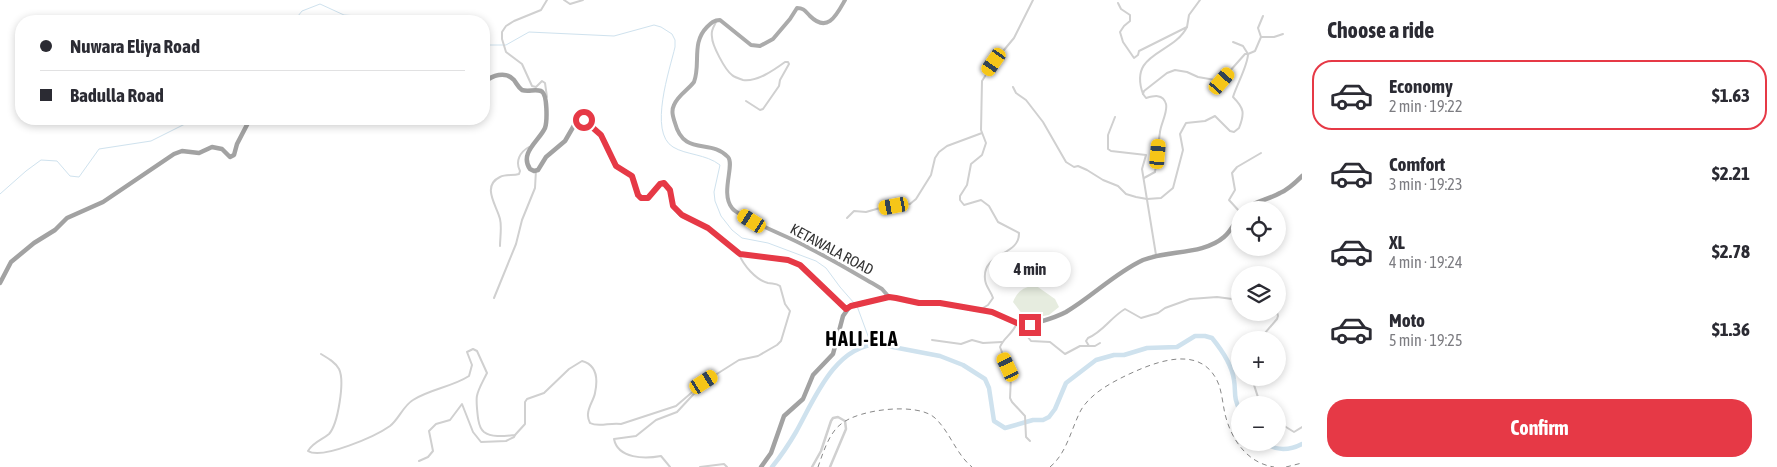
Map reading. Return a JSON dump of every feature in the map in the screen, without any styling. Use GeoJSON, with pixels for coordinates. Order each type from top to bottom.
{"type":"FeatureCollection","features":[{"type":"Feature","properties":{"kind":"highway"},"geometry":{"type":"LineString","coordinates":[[490,77],[493,75],[504,75],[511,78],[522,90],[542,91],[546,99],[546,126],[531,146],[527,158],[527,165],[532,170],[536,170],[549,153],[562,144],[576,122],[580,119],[584,120],[601,135],[616,166],[632,176],[638,195],[641,198],[648,198],[660,184],[664,183],[670,189],[672,203],[678,212],[708,228],[739,254],[788,260],[800,265],[848,308]]}},
{"type":"Feature","properties":{"kind":"highway"},"geometry":{"type":"LineString","coordinates":[[0,283],[12,262],[34,242],[55,230],[64,220],[103,202],[174,154],[182,151],[199,153],[212,147],[219,148],[228,156],[233,156],[236,144],[247,125]]}},
{"type":"Feature","properties":{"kind":"highway"},"geometry":{"type":"LineString","coordinates":[[1260,201],[1291,187],[1302,176]]}},
{"type":"Feature","properties":{"kind":"highway"},"geometry":{"type":"LineString","coordinates":[[761,467],[770,453],[784,416],[803,399],[813,375],[833,354],[843,316],[848,308],[889,297],[919,303],[940,303],[992,312],[1025,326],[1067,311],[1118,274],[1144,260],[1208,246],[1218,241],[1231,230]]}},
{"type":"Feature","properties":{"kind":"main road"},"geometry":{"type":"LineString","coordinates":[[717,20],[726,24],[751,45],[760,46],[773,39],[797,8],[804,10],[815,20],[829,22],[834,19],[845,0]]}},
{"type":"Feature","properties":{"kind":"main road","name":"KETAWALA ROAD"},"geometry":{"type":"LineString","coordinates":[[717,20],[708,26],[700,37],[697,47],[695,80],[677,100],[672,110],[677,134],[686,142],[714,149],[730,158],[727,200],[734,210],[761,227],[808,247],[832,260],[882,289],[889,297]]}},
{"type":"Feature","properties":{"kind":"street"},"geometry":{"type":"LineString","coordinates":[[546,99],[545,83],[542,82],[536,87],[532,86],[522,64],[505,49],[502,32],[506,26],[541,10],[547,0]]}},
{"type":"Feature","properties":{"kind":"street"},"geometry":{"type":"LineString","coordinates":[[564,0],[570,4],[583,0]]}},
{"type":"Feature","properties":{"kind":"street"},"geometry":{"type":"LineString","coordinates":[[980,310],[988,305],[992,298],[984,282],[986,269],[993,260],[1012,249],[1019,236],[1016,231],[998,222],[989,206],[981,200],[966,205],[962,204],[960,196],[968,183],[971,164],[980,157],[986,143],[982,133],[983,115],[980,92],[982,81],[994,62],[1014,38],[1032,0]]}},
{"type":"Feature","properties":{"kind":"street"},"geometry":{"type":"LineString","coordinates":[[1144,178],[1155,172],[1160,132],[1166,107],[1164,100],[1159,96],[1146,98],[1143,94],[1140,84],[1143,65],[1154,54],[1175,42],[1187,27],[1189,15],[1200,0]]}},
{"type":"Feature","properties":{"kind":"street"},"geometry":{"type":"LineString","coordinates":[[1118,3],[1121,9],[1130,15],[1130,21],[1120,32],[1123,42],[1134,58],[1138,56],[1139,51],[1187,27]]}},
{"type":"Feature","properties":{"kind":"street"},"geometry":{"type":"LineString","coordinates":[[1143,94],[1167,74],[1175,70],[1187,72],[1198,77],[1222,81],[1245,54],[1255,51],[1261,37],[1258,28],[1263,16]]}},
{"type":"Feature","properties":{"kind":"street"},"geometry":{"type":"LineString","coordinates":[[717,20],[712,31],[712,40],[719,57],[732,75],[744,80],[761,78],[784,62],[789,64],[780,80],[779,86],[764,109],[760,110],[746,101]]}},
{"type":"Feature","properties":{"kind":"street"},"geometry":{"type":"LineString","coordinates":[[1261,37],[1274,37],[1283,34]]}},
{"type":"Feature","properties":{"kind":"street"},"geometry":{"type":"LineString","coordinates":[[1013,87],[1016,93],[1026,100],[1043,122],[1066,162],[1074,167],[1078,166],[1087,170],[1103,180],[1118,186],[1126,194],[1147,199],[1161,198],[1173,188],[1183,150],[1180,134],[1186,123],[1205,121],[1215,116],[1230,131],[1234,132],[1239,128],[1242,120],[1242,107],[1233,97],[1245,68],[1248,54],[1243,46],[1233,42]]}},
{"type":"Feature","properties":{"kind":"street"},"geometry":{"type":"LineString","coordinates":[[1115,117],[1108,135],[1108,149],[1145,154],[1142,169],[1156,256]]}},
{"type":"Feature","properties":{"kind":"street"},"geometry":{"type":"LineString","coordinates":[[847,218],[854,211],[866,212],[910,204],[916,199],[932,175],[935,158],[939,152],[947,146],[982,133]]}},
{"type":"Feature","properties":{"kind":"street"},"geometry":{"type":"LineString","coordinates":[[500,246],[500,219],[490,195],[492,186],[494,181],[500,177],[519,174],[518,158],[523,150],[531,146]]}},
{"type":"Feature","properties":{"kind":"street"},"geometry":{"type":"LineString","coordinates":[[1231,201],[1235,190],[1233,171],[1261,153]]}},
{"type":"Feature","properties":{"kind":"street"},"geometry":{"type":"LineString","coordinates":[[494,298],[516,244],[522,220],[535,188],[536,170]]}},
{"type":"Feature","properties":{"kind":"street"},"geometry":{"type":"LineString","coordinates":[[419,461],[428,457],[433,451],[429,431],[436,424],[450,420],[462,404],[473,432],[481,442],[506,442],[514,437],[525,424],[525,402],[527,399],[544,393],[569,369],[582,361],[591,364],[596,374],[595,394],[588,415],[590,423],[596,426],[627,422],[646,414],[676,406],[704,382],[740,360],[758,356],[776,346],[781,341],[790,311],[785,304],[780,286],[767,283],[757,276],[746,265],[739,254]]}},
{"type":"Feature","properties":{"kind":"street"},"geometry":{"type":"LineString","coordinates":[[1089,346],[1086,340],[1125,310],[1141,318],[1190,299],[1231,299]]}},
{"type":"Feature","properties":{"kind":"street"},"geometry":{"type":"LineString","coordinates":[[1267,331],[1275,321]]}},
{"type":"Feature","properties":{"kind":"street"},"geometry":{"type":"LineString","coordinates":[[1017,323],[1013,333],[1002,342],[1000,347],[1010,376],[1010,398],[1025,416],[1026,437],[1030,441]]}},
{"type":"Feature","properties":{"kind":"street"},"geometry":{"type":"LineString","coordinates":[[1025,326],[1024,332],[1032,341],[1050,342],[1065,354],[1080,346],[1100,344]]}},
{"type":"Feature","properties":{"kind":"street"},"geometry":{"type":"LineString","coordinates":[[932,340],[961,344],[972,340],[983,343],[1002,342]]}},
{"type":"Feature","properties":{"kind":"street"},"geometry":{"type":"LineString","coordinates":[[321,354],[332,360],[340,371],[340,405],[333,428],[320,441],[311,446],[308,452],[318,453],[338,450],[390,426],[410,402],[420,395],[469,376],[472,365],[467,352],[473,349],[477,351],[487,373],[477,392],[475,401],[479,426],[484,432],[490,434],[514,435]]}},
{"type":"Feature","properties":{"kind":"street"},"geometry":{"type":"LineString","coordinates":[[670,467],[661,456],[643,458],[630,455],[618,448],[614,439],[636,436],[656,420],[678,412],[704,382]]}},
{"type":"Feature","properties":{"kind":"street"},"geometry":{"type":"LineString","coordinates":[[812,467],[821,451],[831,421],[838,417],[845,421],[846,429],[830,467]]}},
{"type":"Feature","properties":{"kind":"street"},"geometry":{"type":"LineString","coordinates":[[1286,427],[1294,432],[1302,427]]}},
{"type":"Feature","properties":{"kind":"street"},"geometry":{"type":"LineString","coordinates":[[700,467],[724,464],[727,467]]}},
{"type":"Feature","properties":{"kind":"shaded area"},"geometry":{"type":"Polygon","coordinates":[[[1035,285],[1055,299],[1059,307],[1049,315],[1026,319],[1013,302],[1021,290],[1035,285]]]}},
{"type":"Feature","properties":{"kind":"waterway"},"geometry":{"type":"LineString","coordinates":[[299,15],[302,11],[320,4],[344,15]]}},
{"type":"Feature","properties":{"kind":"waterway"},"geometry":{"type":"LineString","coordinates":[[490,45],[506,45],[529,32],[614,36],[654,25],[672,34],[675,40],[675,47],[661,115],[662,128],[666,139],[678,150],[709,159],[720,165],[714,192],[715,201],[721,216],[732,230],[742,238],[768,243],[816,261],[826,268],[854,303]]}},
{"type":"Feature","properties":{"kind":"waterway"},"geometry":{"type":"LineString","coordinates":[[0,194],[41,160],[57,161],[70,176],[79,177],[99,149],[151,141],[183,125]]}},
{"type":"Feature","properties":{"kind":"waterway"},"geometry":{"type":"LineString","coordinates":[[857,306],[871,344]]}},
{"type":"Feature","properties":{"kind":"waterway"},"geometry":{"type":"LineString","coordinates":[[772,467],[793,436],[818,391],[837,365],[862,347],[877,344],[940,356],[963,365],[985,379],[989,388],[994,421],[1005,428],[1049,417],[1055,409],[1066,383],[1096,360],[1114,355],[1124,355],[1147,348],[1177,347],[1195,336],[1212,338],[1222,352],[1233,374],[1235,396]]}},
{"type":"Feature","properties":{"kind":"waterway"},"geometry":{"type":"LineString","coordinates":[[1286,449],[1302,444]]}},
{"type":"Feature","properties":{"kind":"railway"},"geometry":{"type":"LineString","coordinates":[[1050,467],[1065,448],[1081,410],[1094,395],[1111,383],[1148,366],[1176,359],[1189,359],[1201,363],[1211,371],[1219,385],[1225,414],[1236,441],[1256,461],[1274,467]]}},
{"type":"Feature","properties":{"kind":"railway"},"geometry":{"type":"LineString","coordinates":[[818,467],[830,438],[841,424],[861,414],[888,409],[916,410],[927,413],[935,418],[966,462],[972,467]]}},
{"type":"Feature","properties":{"kind":"railway"},"geometry":{"type":"LineString","coordinates":[[1286,467],[1302,463]]}},
{"type":"Feature","properties":{"kind":"district","name":"HALI-ELA"},"geometry":{"type":"Point","coordinates":[862,338]}},
{"type":"Feature","properties":{"kind":"route"},"geometry":{"type":"LineString","coordinates":[[584,120],[601,135],[616,166],[632,176],[638,195],[641,198],[648,198],[663,182],[670,190],[673,206],[686,218],[708,228],[740,254],[788,260],[800,265],[846,309],[851,306],[889,297],[919,303],[940,303],[992,312],[1025,326],[1030,325]]}}]}
